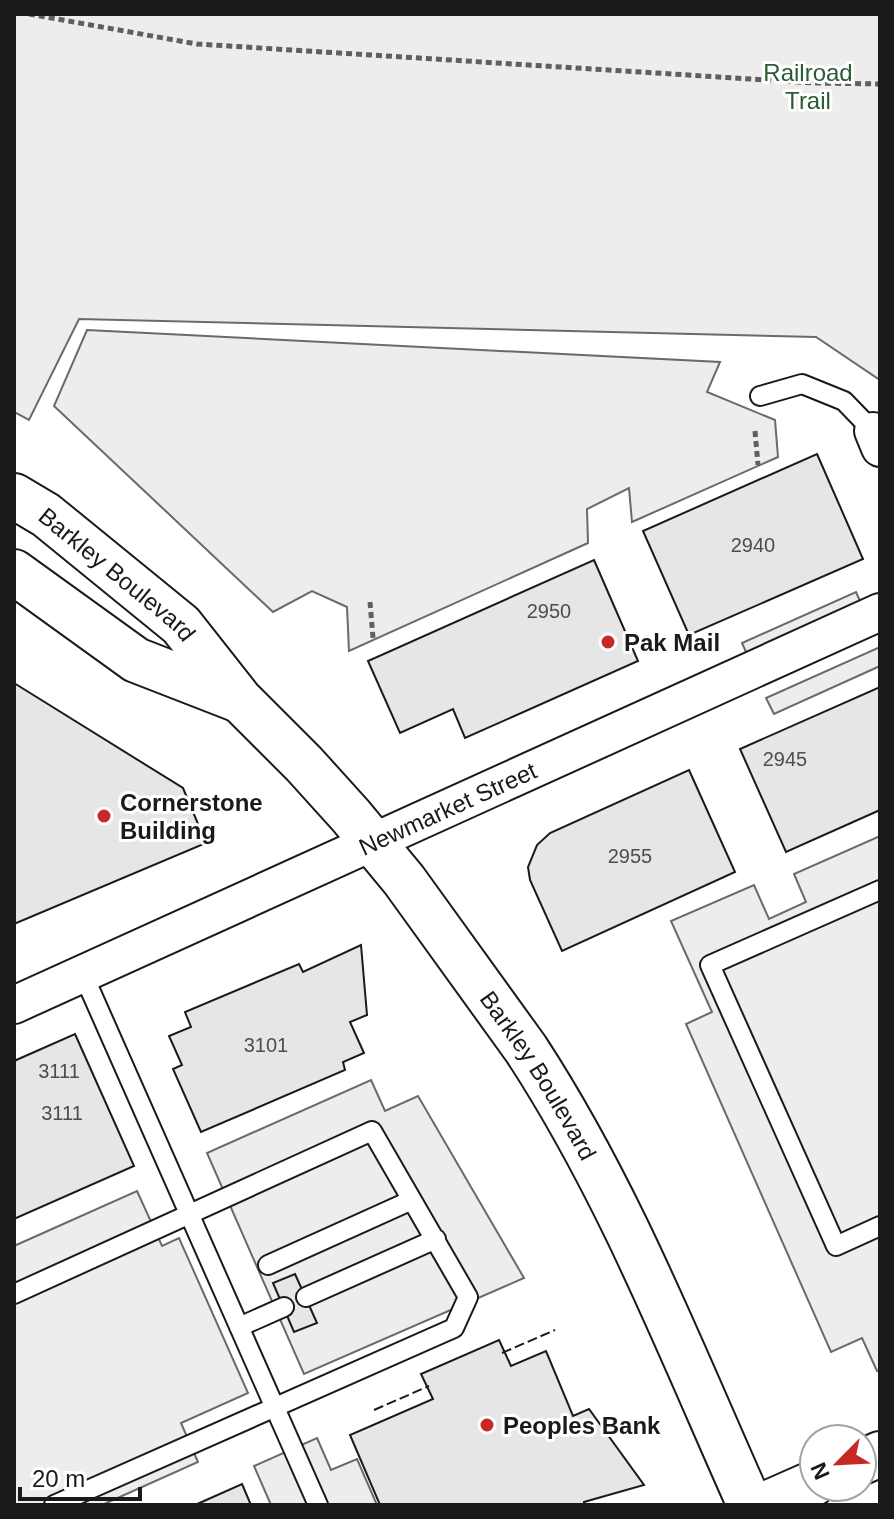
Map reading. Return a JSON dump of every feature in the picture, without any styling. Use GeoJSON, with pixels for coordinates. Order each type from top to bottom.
{"type":"FeatureCollection","features":[{"type":"Feature","properties":{"kind":"main road","name":"Barkley Boulevard"},"geometry":{"type":"LineString","coordinates":[[14,496],[46,515],[181,625],[240,700],[351,816],[413,892],[544,1077],[596,1169],[652,1283],[750,1505]]}},
{"type":"Feature","properties":{"kind":"main road","name":"Barkley Boulevard"},"geometry":{"type":"LineString","coordinates":[[14,572],[136,660],[240,700]]}},
{"type":"Feature","properties":{"kind":"main road"},"geometry":{"type":"LineString","coordinates":[[764,1505],[798,1490]]}},
{"type":"Feature","properties":{"kind":"street","name":"Newmarket Street"},"geometry":{"type":"LineString","coordinates":[[14,1005],[880,612]]}},
{"type":"Feature","properties":{"kind":"lane"},"geometry":{"type":"LineString","coordinates":[[760,396],[802,384],[844,401],[876,440]]}},
{"type":"Feature","properties":{"kind":"lane"},"geometry":{"type":"LineString","coordinates":[[880,890],[710,965],[836,1246],[880,1226]]}},
{"type":"Feature","properties":{"kind":"lane"},"geometry":{"type":"LineString","coordinates":[[83,974],[318,1505]]}},
{"type":"Feature","properties":{"kind":"lane"},"geometry":{"type":"LineString","coordinates":[[14,1294],[372,1131],[468,1297],[454,1328],[274,1407],[86,1498],[54,1505]]}},
{"type":"Feature","properties":{"kind":"lane"},"geometry":{"type":"LineString","coordinates":[[268,1265],[412,1200]]}},
{"type":"Feature","properties":{"kind":"lane"},"geometry":{"type":"LineString","coordinates":[[306,1297],[436,1239]]}},
{"type":"Feature","properties":{"kind":"lane"},"geometry":{"type":"LineString","coordinates":[[239,1327],[284,1307]]}},
{"type":"Feature","properties":{"kind":"path"},"geometry":{"type":"LineString","coordinates":[[29,14],[197,44],[814,83],[880,84]]}},
{"type":"Feature","properties":{"kind":"path"},"geometry":{"type":"LineString","coordinates":[[755,431],[758,465]]}},
{"type":"Feature","properties":{"kind":"path"},"geometry":{"type":"LineString","coordinates":[[370,602],[373,638]]}},
{"type":"Feature","properties":{"kind":"shaded area"},"geometry":{"type":"Polygon","coordinates":[[[14,14],[880,14],[880,380],[816,337],[79,319],[29,420],[14,412],[14,14]]]}},
{"type":"Feature","properties":{"kind":"shaded area"},"geometry":{"type":"Polygon","coordinates":[[[87,330],[720,362],[707,392],[775,420],[778,457],[632,522],[629,488],[587,509],[588,543],[349,651],[347,607],[312,591],[273,612],[54,406],[87,330]]]}},
{"type":"Feature","properties":{"kind":"shaded area"},"geometry":{"type":"Polygon","coordinates":[[[856,592],[863,608],[749,659],[742,643],[856,592]]]}},
{"type":"Feature","properties":{"kind":"shaded area"},"geometry":{"type":"Polygon","coordinates":[[[880,647],[880,666],[774,714],[766,698],[880,647]]]}},
{"type":"Feature","properties":{"kind":"shaded area"},"geometry":{"type":"Polygon","coordinates":[[[880,836],[880,1370],[877,1371],[862,1338],[831,1352],[686,1024],[712,1012],[671,921],[754,885],[769,919],[806,902],[794,874],[880,836]]]}},
{"type":"Feature","properties":{"kind":"shaded area"},"geometry":{"type":"Polygon","coordinates":[[[371,1080],[385,1111],[418,1096],[524,1278],[304,1374],[207,1153],[371,1080]]]}},
{"type":"Feature","properties":{"kind":"shaded area"},"geometry":{"type":"Polygon","coordinates":[[[137,1191],[162,1246],[179,1238],[248,1393],[181,1423],[198,1462],[102,1505],[14,1505],[14,1246],[137,1191]]]}},
{"type":"Feature","properties":{"kind":"shaded area"},"geometry":{"type":"Polygon","coordinates":[[[317,1438],[331,1470],[357,1459],[377,1505],[271,1505],[254,1466],[317,1438]]]}},
{"type":"Feature","properties":{"kind":"building"},"geometry":{"type":"Polygon","coordinates":[[[817,454],[863,559],[689,635],[643,531],[817,454]]]}},
{"type":"Feature","properties":{"kind":"building"},"geometry":{"type":"Polygon","coordinates":[[[594,560],[638,661],[465,738],[453,709],[400,733],[368,661],[594,560]]]}},
{"type":"Feature","properties":{"kind":"building","name":"Cornerstone Building"},"geometry":{"type":"Polygon","coordinates":[[[14,683],[183,788],[206,843],[14,924],[14,683]]]}},
{"type":"Feature","properties":{"kind":"building"},"geometry":{"type":"Polygon","coordinates":[[[880,687],[880,810],[786,852],[740,749],[880,687]]]}},
{"type":"Feature","properties":{"kind":"building"},"geometry":{"type":"Polygon","coordinates":[[[689,770],[735,872],[562,951],[530,880],[528,867],[537,845],[550,833],[689,770]]]}},
{"type":"Feature","properties":{"kind":"building"},"geometry":{"type":"Polygon","coordinates":[[[361,945],[367,1015],[350,1022],[364,1053],[343,1062],[345,1070],[201,1132],[173,1069],[182,1065],[169,1036],[191,1027],[185,1012],[299,964],[303,972],[361,945]]]}},
{"type":"Feature","properties":{"kind":"building"},"geometry":{"type":"Polygon","coordinates":[[[75,1034],[134,1166],[14,1219],[14,1061],[75,1034]]]}},
{"type":"Feature","properties":{"kind":"building"},"geometry":{"type":"Polygon","coordinates":[[[295,1274],[317,1323],[294,1332],[273,1283],[295,1274]]]}},
{"type":"Feature","properties":{"kind":"building","name":"Peoples Bank"},"geometry":{"type":"Polygon","coordinates":[[[499,1340],[511,1366],[546,1351],[573,1416],[589,1409],[644,1485],[584,1502],[585,1505],[380,1505],[350,1435],[433,1399],[421,1374],[499,1340]]]}},
{"type":"Feature","properties":{"kind":"building"},"geometry":{"type":"Polygon","coordinates":[[[242,1484],[251,1505],[195,1505],[242,1484]]]}},
{"type":"Feature","properties":{"kind":"fence"},"geometry":{"type":"LineString","coordinates":[[502,1353],[555,1330]]}},
{"type":"Feature","properties":{"kind":"fence"},"geometry":{"type":"LineString","coordinates":[[374,1410],[429,1386]]}},
{"type":"Feature","properties":{"kind":"place","name":"Pak Mail"},"geometry":{"type":"Point","coordinates":[608,642]}},
{"type":"Feature","properties":{"kind":"place","name":"Cornerstone Building"},"geometry":{"type":"Point","coordinates":[104,816]}},
{"type":"Feature","properties":{"kind":"place","name":"Peoples Bank"},"geometry":{"type":"Point","coordinates":[487,1425]}},
{"type":"Feature","properties":{"kind":"park label","name":"Railroad Trail"},"geometry":{"type":"Point","coordinates":[808,86]}}]}
